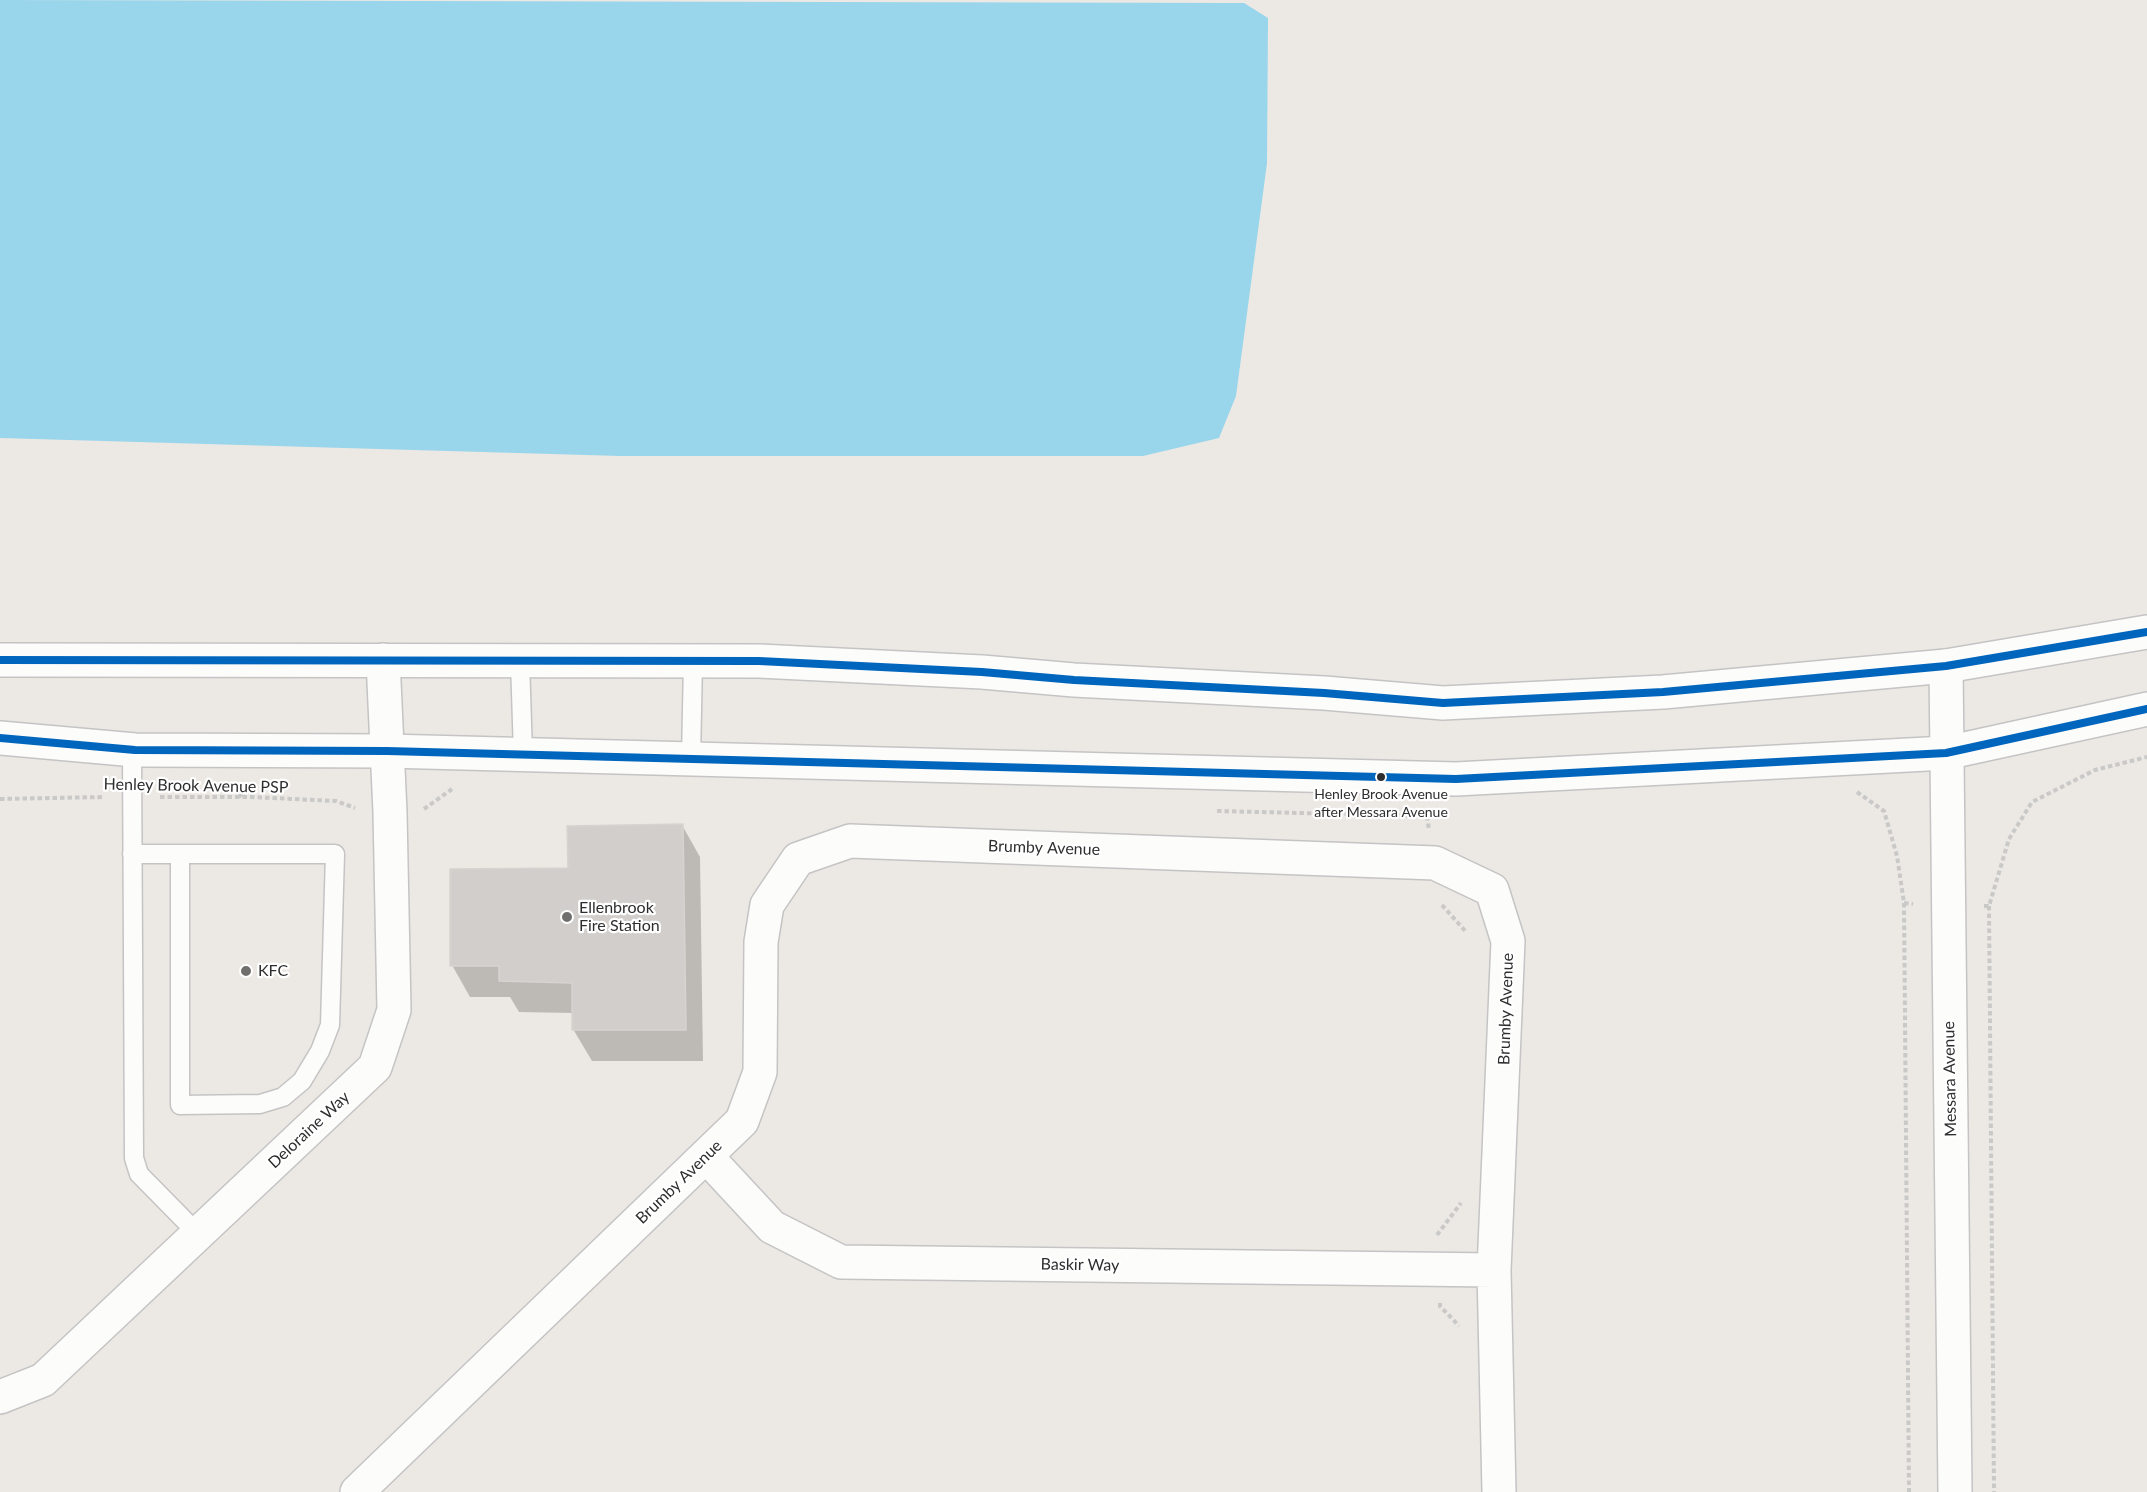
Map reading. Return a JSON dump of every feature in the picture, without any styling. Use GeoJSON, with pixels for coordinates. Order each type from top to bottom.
{"type":"FeatureCollection","features":[{"type":"Feature","properties":{"kind":"street"},"geometry":{"type":"LineString","coordinates":[[0,660],[759,661],[1324,693],[1443,703],[1664,692],[1946,666],[2147,632]]}},
{"type":"Feature","properties":{"kind":"street","name":"Deloraine Way"},"geometry":{"type":"LineString","coordinates":[[0,1397],[43,1380],[375,1067],[394,1010],[390,813],[383,660]]}},
{"type":"Feature","properties":{"kind":"street","name":"Messara Avenue"},"geometry":{"type":"LineString","coordinates":[[1946,666],[1955,1492]]}},
{"type":"Feature","properties":{"kind":"street"},"geometry":{"type":"LineString","coordinates":[[0,738],[132,750],[387,751],[1456,779],[1946,753],[2147,710]]}},
{"type":"Feature","properties":{"kind":"street","name":"Brumby Avenue"},"geometry":{"type":"LineString","coordinates":[[357,1492],[742,1121],[760,1072],[761,942],[767,905],[798,859],[850,841],[1434,863],[1492,890],[1508,941],[1494,1270],[1499,1492]]}},
{"type":"Feature","properties":{"kind":"street","name":"Baskir Way"},"geometry":{"type":"LineString","coordinates":[[706,1156],[772,1227],[840,1262],[1494,1270]]}},
{"type":"Feature","properties":{"kind":"lane"},"geometry":{"type":"LineString","coordinates":[[520,661],[523,754]]}},
{"type":"Feature","properties":{"kind":"lane"},"geometry":{"type":"LineString","coordinates":[[691,759],[693,661]]}},
{"type":"Feature","properties":{"kind":"lane"},"geometry":{"type":"LineString","coordinates":[[132,750],[134,1158],[139,1174],[198,1234]]}},
{"type":"Feature","properties":{"kind":"lane"},"geometry":{"type":"LineString","coordinates":[[132,854],[180,854],[335,854],[330,1025],[320,1051],[302,1081],[283,1097],[260,1104],[180,1105],[180,854]]}},
{"type":"Feature","properties":{"kind":"path","name":"Henley Brook Avenue PSP"},"geometry":{"type":"LineString","coordinates":[[0,799],[110,797]]}},
{"type":"Feature","properties":{"kind":"path","name":"Henley Brook Avenue PSP"},"geometry":{"type":"LineString","coordinates":[[156,797],[251,797],[336,801],[361,810],[390,813]]}},
{"type":"Feature","properties":{"kind":"path"},"geometry":{"type":"LineString","coordinates":[[1904,903],[1909,1492]]}},
{"type":"Feature","properties":{"kind":"path"},"geometry":{"type":"LineString","coordinates":[[1989,906],[1994,1492]]}},
{"type":"Feature","properties":{"kind":"water"},"geometry":{"type":"Polygon","coordinates":[[[0,0],[1244,3],[1268,18],[1267,163],[1236,396],[1219,438],[1143,456],[620,456],[0,438],[0,0]]]}},
{"type":"Feature","properties":{"kind":"building","name":"Ellenbrook Fire Station"},"geometry":{"type":"Polygon","coordinates":[[[683,824],[686,1030],[572,1030],[572,983],[499,981],[499,966],[450,966],[450,869],[568,868],[567,826],[683,824]]]}},
{"type":"Feature","properties":{"kind":"transit line"},"geometry":{"type":"LineString","coordinates":[[0,660],[759,661],[982,672],[1074,680],[1324,693],[1443,703],[1663,692],[1946,666],[2147,632]]}},
{"type":"Feature","properties":{"kind":"transit line"},"geometry":{"type":"LineString","coordinates":[[0,738],[135,750],[387,751],[1456,779],[1946,753],[2147,709]]}},
{"type":"Feature","properties":{"kind":"place","name":"Henley Brook Avenue after Messara Avenue"},"geometry":{"type":"Point","coordinates":[1381,777]}},
{"type":"Feature","properties":{"kind":"place","name":"Ellenbrook Fire Station"},"geometry":{"type":"Point","coordinates":[567,917]}},
{"type":"Feature","properties":{"kind":"place","name":"KFC"},"geometry":{"type":"Point","coordinates":[246,971]}}]}
